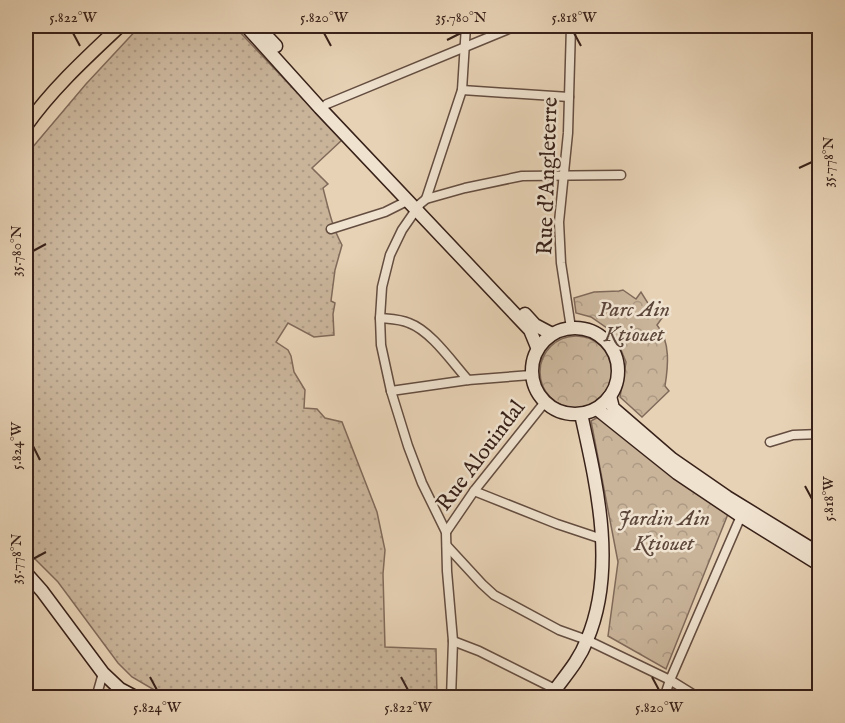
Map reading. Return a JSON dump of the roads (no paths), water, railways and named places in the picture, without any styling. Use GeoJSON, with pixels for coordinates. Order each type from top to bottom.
{"type":"FeatureCollection","features":[{"type":"Feature","properties":{"kind":"main road"},"geometry":{"type":"LineString","coordinates":[[26,126],[35,112],[79,65],[120,26]]}},
{"type":"Feature","properties":{"kind":"main road"},"geometry":{"type":"LineString","coordinates":[[256,26],[530,330],[537,347]]}},
{"type":"Feature","properties":{"kind":"main road"},"geometry":{"type":"LineString","coordinates":[[256,26],[320,108],[417,203],[535,325],[552,334]]}},
{"type":"Feature","properties":{"kind":"main road"},"geometry":{"type":"LineString","coordinates":[[571,328],[595,333],[605,340],[617,361],[618,374],[610,396],[597,409],[581,414],[558,411],[545,402],[534,386],[531,375],[537,347],[552,334],[571,328]]}},
{"type":"Feature","properties":{"kind":"main road"},"geometry":{"type":"LineString","coordinates":[[610,396],[613,408],[672,459],[712,487],[819,554]]}},
{"type":"Feature","properties":{"kind":"main road"},"geometry":{"type":"LineString","coordinates":[[597,409],[664,463],[741,516],[819,565]]}},
{"type":"Feature","properties":{"kind":"main road"},"geometry":{"type":"LineString","coordinates":[[552,693],[568,675],[587,640],[595,618],[599,595],[602,539],[599,500],[581,414]]}},
{"type":"Feature","properties":{"kind":"main road"},"geometry":{"type":"LineString","coordinates":[[26,573],[103,673],[120,689],[137,698]]}},
{"type":"Feature","properties":{"kind":"street"},"geometry":{"type":"LineString","coordinates":[[451,698],[453,641],[446,532],[422,483],[391,391],[381,345],[380,318],[382,287],[390,255],[417,203],[462,90],[466,26]]}},
{"type":"Feature","properties":{"kind":"street"},"geometry":{"type":"LineString","coordinates":[[327,104],[516,26]]}},
{"type":"Feature","properties":{"kind":"street","name":"Rue d'Angleterre"},"geometry":{"type":"LineString","coordinates":[[571,26],[569,96],[559,222],[561,263],[571,328]]}},
{"type":"Feature","properties":{"kind":"street"},"geometry":{"type":"LineString","coordinates":[[462,90],[569,96]]}},
{"type":"Feature","properties":{"kind":"street"},"geometry":{"type":"LineString","coordinates":[[331,229],[494,181],[522,176],[621,174]]}},
{"type":"Feature","properties":{"kind":"street"},"geometry":{"type":"LineString","coordinates":[[380,318],[408,322],[416,326],[438,345],[468,380]]}},
{"type":"Feature","properties":{"kind":"street"},"geometry":{"type":"LineString","coordinates":[[391,391],[468,380],[531,375]]}},
{"type":"Feature","properties":{"kind":"street","name":"Rue Alouindal"},"geometry":{"type":"LineString","coordinates":[[446,532],[474,492],[545,402]]}},
{"type":"Feature","properties":{"kind":"street"},"geometry":{"type":"LineString","coordinates":[[770,442],[793,435],[819,434]]}},
{"type":"Feature","properties":{"kind":"street"},"geometry":{"type":"LineString","coordinates":[[474,492],[602,539]]}},
{"type":"Feature","properties":{"kind":"street"},"geometry":{"type":"LineString","coordinates":[[664,698],[741,516]]}},
{"type":"Feature","properties":{"kind":"street"},"geometry":{"type":"LineString","coordinates":[[447,546],[494,595],[559,630],[587,640],[670,680],[699,698]]}},
{"type":"Feature","properties":{"kind":"street"},"geometry":{"type":"LineString","coordinates":[[453,641],[479,651],[552,693]]}},
{"type":"Feature","properties":{"kind":"street"},"geometry":{"type":"LineString","coordinates":[[96,698],[103,673]]}},
{"type":"Feature","properties":{"kind":"park label","name":"Parc Ain Ktiouet"},"geometry":{"type":"Point","coordinates":[634,322]}},
{"type":"Feature","properties":{"kind":"park label","name":"Jardin Ain Ktiouet"},"geometry":{"type":"Point","coordinates":[664,532]}}]}
